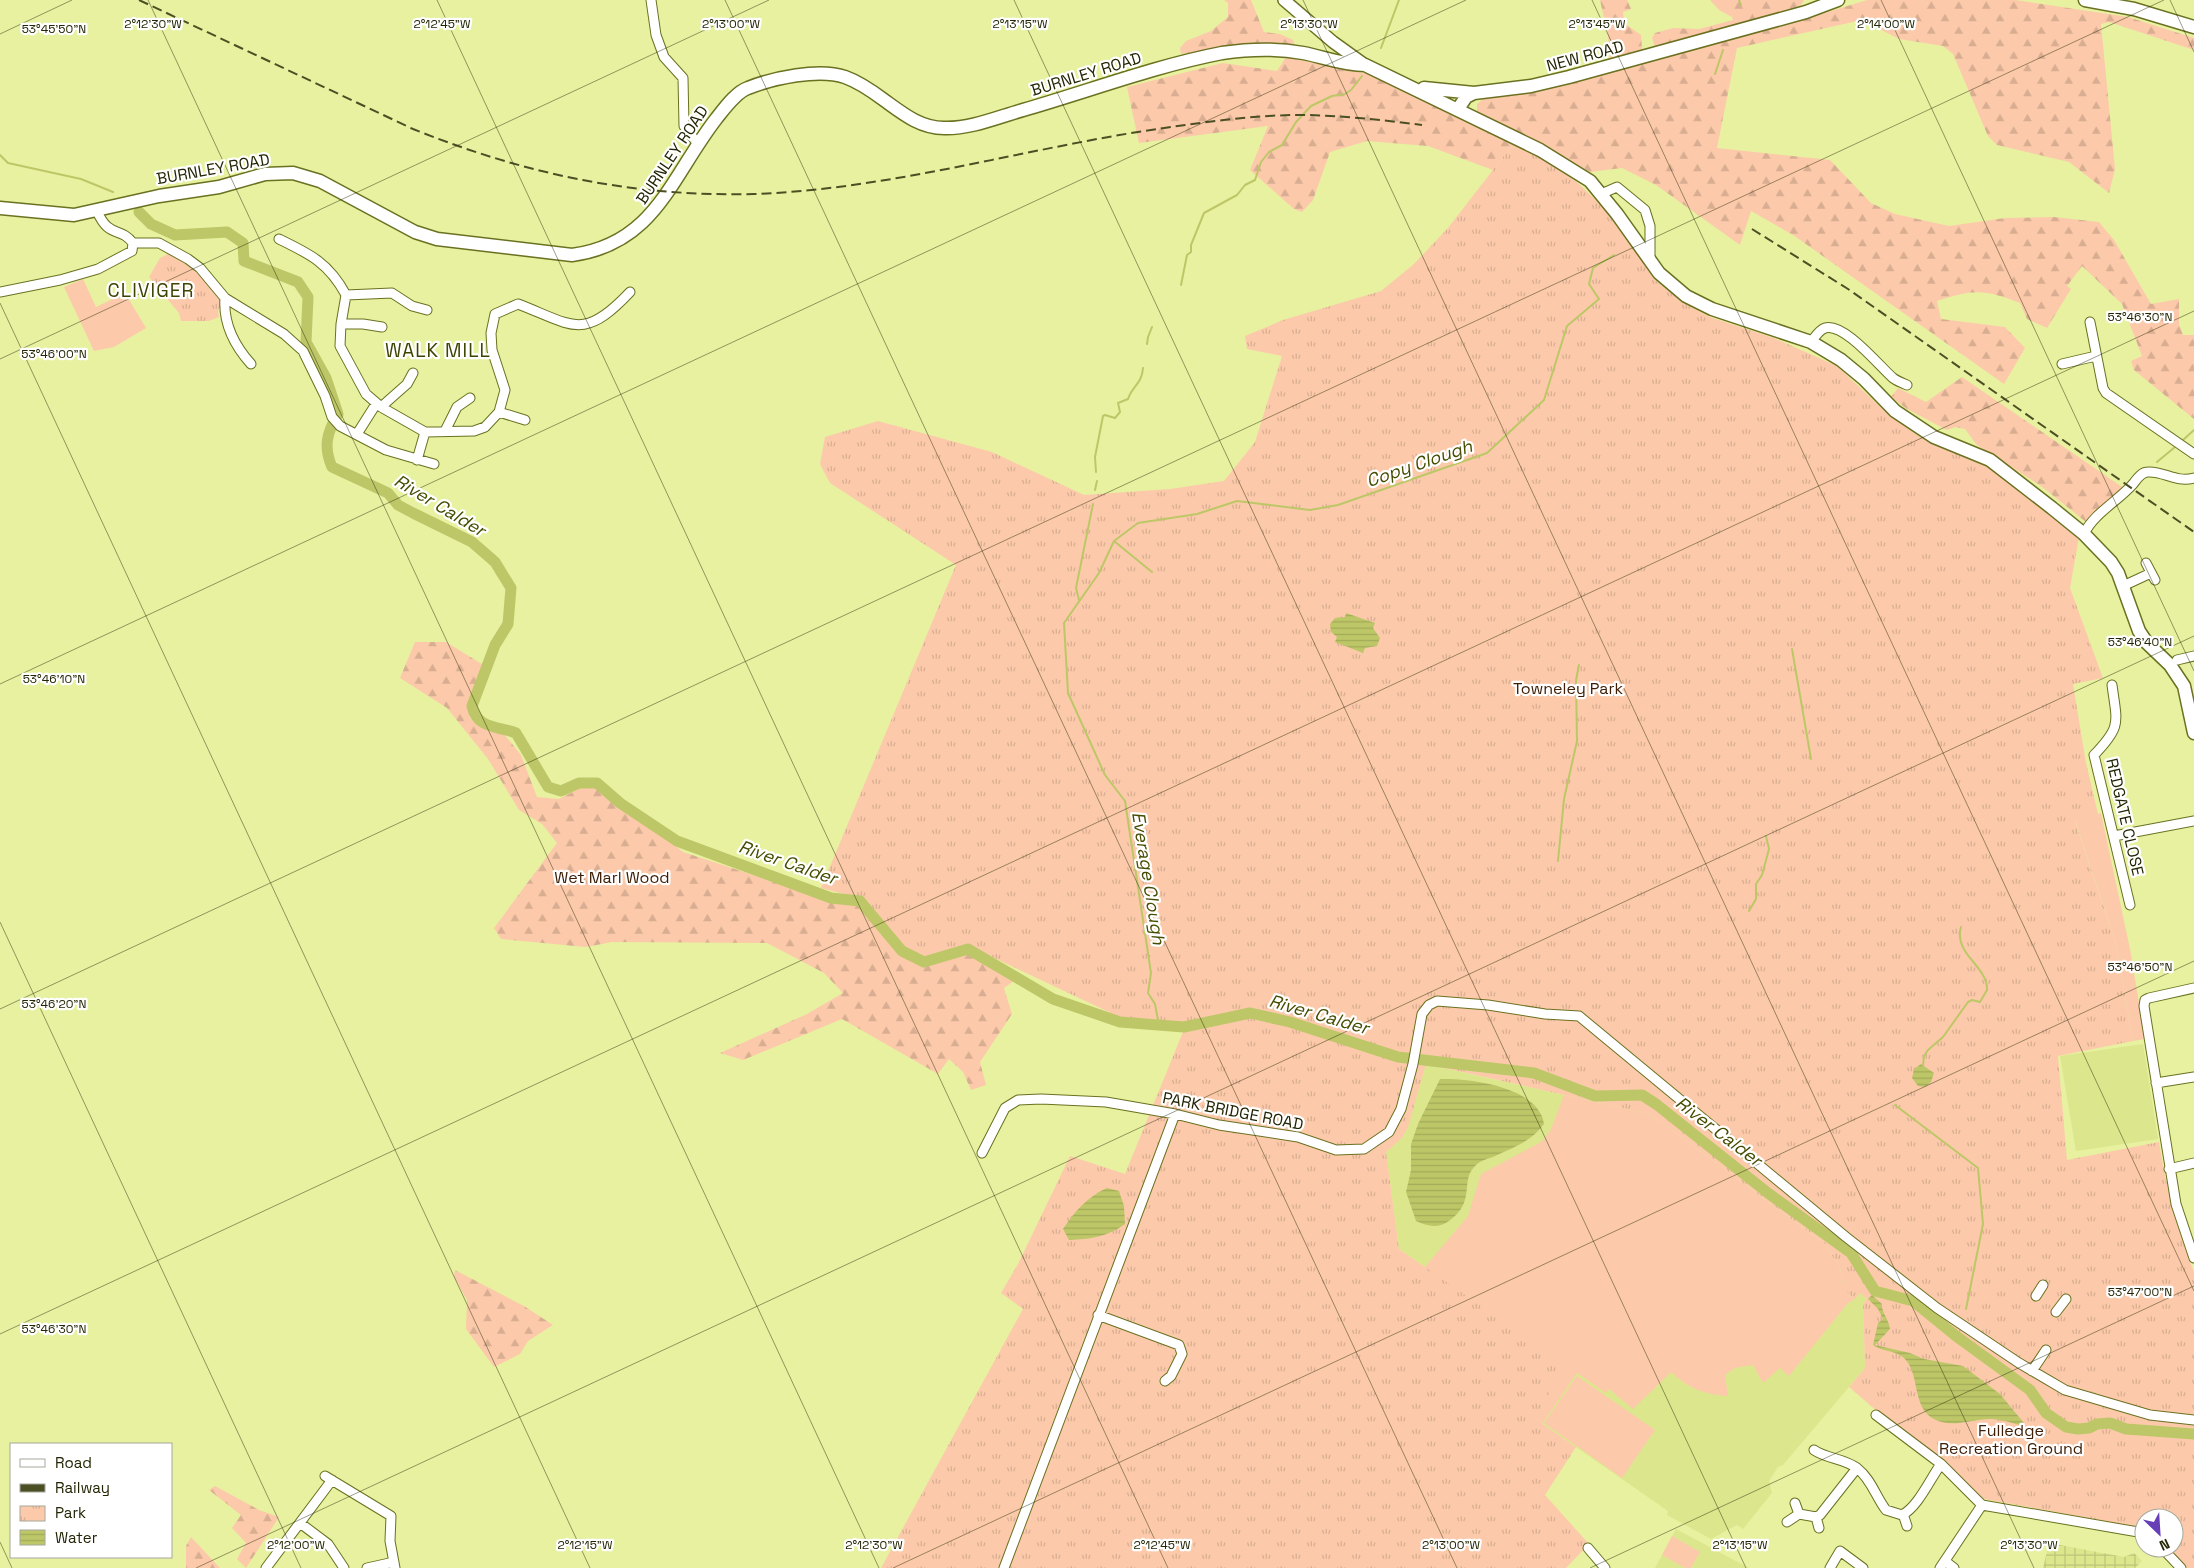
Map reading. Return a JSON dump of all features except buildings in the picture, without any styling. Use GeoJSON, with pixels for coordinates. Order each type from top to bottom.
{"type":"FeatureCollection","features":[{"type":"Feature","properties":{"kind":"highway","name":"NEW ROAD"},"geometry":{"type":"LineString","coordinates":[[1412,86],[1474,93],[1531,86],[1569,78],[1806,12],[1838,0]]}},
{"type":"Feature","properties":{"kind":"highway"},"geometry":{"type":"LineString","coordinates":[[2085,0],[2134,10],[2194,27]]}},
{"type":"Feature","properties":{"kind":"highway","name":"BURNLEY ROAD"},"geometry":{"type":"LineString","coordinates":[[0,208],[74,216],[159,196],[219,187],[265,174],[294,173],[320,181],[415,232],[437,239],[572,255],[590,252],[613,244],[648,219],[666,197],[698,144],[722,110],[745,89],[784,78],[826,74],[843,76],[855,81],[906,117],[930,126],[943,128],[976,123],[1140,74],[1229,52],[1254,50],[1288,51],[1350,65],[1365,65],[1458,108],[1540,150],[1590,181],[1659,273],[1686,296],[1712,309],[1811,342],[1841,360],[1864,379],[1895,411],[1934,437],[1990,460],[2084,534],[2111,562],[2123,586],[2139,631],[2147,643],[2170,665],[2184,686],[2194,733]]}},
{"type":"Feature","properties":{"kind":"highway"},"geometry":{"type":"LineString","coordinates":[[1458,108],[1466,97],[1474,93]]}},
{"type":"Feature","properties":{"kind":"main road"},"geometry":{"type":"LineString","coordinates":[[1284,0],[1333,42],[1365,65]]}},
{"type":"Feature","properties":{"kind":"street"},"geometry":{"type":"LineString","coordinates":[[651,0],[656,35],[664,56],[683,78],[684,126],[698,144]]}},
{"type":"Feature","properties":{"kind":"street"},"geometry":{"type":"LineString","coordinates":[[1601,194],[1617,187],[1645,210],[1650,226],[1650,262]]}},
{"type":"Feature","properties":{"kind":"street"},"geometry":{"type":"LineString","coordinates":[[0,292],[60,280],[98,269],[132,251],[133,243],[130,238],[105,226],[97,211]]}},
{"type":"Feature","properties":{"kind":"street"},"geometry":{"type":"LineString","coordinates":[[279,239],[317,259],[336,277],[346,295],[341,324],[340,346],[366,394],[378,405],[425,432],[479,429],[485,427],[499,412],[505,390],[492,350],[491,333],[496,314],[518,304],[565,324],[587,324],[610,313],[630,292]]}},
{"type":"Feature","properties":{"kind":"street"},"geometry":{"type":"LineString","coordinates":[[133,243],[159,243],[175,252],[200,268],[225,298],[284,334],[303,351],[325,396],[332,418],[340,426],[386,450],[434,464]]}},
{"type":"Feature","properties":{"kind":"street"},"geometry":{"type":"LineString","coordinates":[[346,295],[392,293],[412,306],[427,310]]}},
{"type":"Feature","properties":{"kind":"street"},"geometry":{"type":"LineString","coordinates":[[225,298],[224,312],[231,334],[238,349],[251,364]]}},
{"type":"Feature","properties":{"kind":"street"},"geometry":{"type":"LineString","coordinates":[[2090,322],[2103,388],[2106,393],[2194,454]]}},
{"type":"Feature","properties":{"kind":"street"},"geometry":{"type":"LineString","coordinates":[[341,324],[363,324],[382,327]]}},
{"type":"Feature","properties":{"kind":"street"},"geometry":{"type":"LineString","coordinates":[[1811,342],[1826,328],[1834,328],[1865,348],[1895,379],[1907,385]]}},
{"type":"Feature","properties":{"kind":"street"},"geometry":{"type":"LineString","coordinates":[[2062,364],[2096,356]]}},
{"type":"Feature","properties":{"kind":"street"},"geometry":{"type":"LineString","coordinates":[[357,434],[378,405],[407,384],[413,374]]}},
{"type":"Feature","properties":{"kind":"street"},"geometry":{"type":"LineString","coordinates":[[445,431],[457,407],[470,398]]}},
{"type":"Feature","properties":{"kind":"street"},"geometry":{"type":"LineString","coordinates":[[499,412],[508,413],[525,420]]}},
{"type":"Feature","properties":{"kind":"street"},"geometry":{"type":"LineString","coordinates":[[417,460],[425,432]]}},
{"type":"Feature","properties":{"kind":"street"},"geometry":{"type":"LineString","coordinates":[[2084,534],[2088,524],[2119,499],[2141,474],[2148,472],[2184,480],[2194,478]]}},
{"type":"Feature","properties":{"kind":"street"},"geometry":{"type":"LineString","coordinates":[[2123,586],[2153,577],[2146,563]]}},
{"type":"Feature","properties":{"kind":"street"},"geometry":{"type":"LineString","coordinates":[[2177,660],[2194,656]]}},
{"type":"Feature","properties":{"kind":"street","name":"REDGATE CLOSE"},"geometry":{"type":"LineString","coordinates":[[2112,685],[2117,722],[2112,736],[2094,755],[2130,905]]}},
{"type":"Feature","properties":{"kind":"street"},"geometry":{"type":"LineString","coordinates":[[2114,836],[2194,821]]}},
{"type":"Feature","properties":{"kind":"street"},"geometry":{"type":"LineString","coordinates":[[2194,988],[2150,998],[2145,1000],[2144,1006],[2169,1169],[2176,1204],[2194,1258]]}},
{"type":"Feature","properties":{"kind":"street","name":"PARK BRIDGE ROAD"},"geometry":{"type":"LineString","coordinates":[[982,1153],[1005,1108],[1018,1100],[1088,1101],[1175,1114],[1218,1125],[1298,1137],[1336,1150],[1364,1149],[1389,1132],[1401,1109],[1413,1064],[1422,1014],[1429,1004],[1437,1001],[1488,1005],[1545,1014],[1579,1016],[1846,1237],[1937,1308],[2032,1371]]}},
{"type":"Feature","properties":{"kind":"street"},"geometry":{"type":"LineString","coordinates":[[2156,1083],[2194,1077]]}},
{"type":"Feature","properties":{"kind":"street"},"geometry":{"type":"LineString","coordinates":[[1004,1568],[1175,1114]]}},
{"type":"Feature","properties":{"kind":"street"},"geometry":{"type":"LineString","coordinates":[[2169,1169],[2194,1163]]}},
{"type":"Feature","properties":{"kind":"street"},"geometry":{"type":"LineString","coordinates":[[2036,1296],[2043,1285]]}},
{"type":"Feature","properties":{"kind":"street"},"geometry":{"type":"LineString","coordinates":[[2056,1312],[2066,1299]]}},
{"type":"Feature","properties":{"kind":"street"},"geometry":{"type":"LineString","coordinates":[[1098,1315],[1179,1344],[1182,1354],[1171,1376],[1166,1380]]}},
{"type":"Feature","properties":{"kind":"street"},"geometry":{"type":"LineString","coordinates":[[2046,1350],[2032,1371],[2065,1390],[2150,1416],[2194,1420]]}},
{"type":"Feature","properties":{"kind":"street"},"geometry":{"type":"LineString","coordinates":[[1876,1415],[1882,1424],[1941,1464],[1982,1504],[2134,1531]]}},
{"type":"Feature","properties":{"kind":"street"},"geometry":{"type":"LineString","coordinates":[[1814,1450],[1825,1457],[1841,1455],[1857,1468],[1870,1484],[1886,1510],[1903,1514]]}},
{"type":"Feature","properties":{"kind":"street"},"geometry":{"type":"LineString","coordinates":[[1903,1514],[1924,1492],[1941,1464]]}},
{"type":"Feature","properties":{"kind":"street"},"geometry":{"type":"LineString","coordinates":[[1787,1522],[1799,1514],[1816,1517],[1820,1515],[1857,1468]]}},
{"type":"Feature","properties":{"kind":"street"},"geometry":{"type":"LineString","coordinates":[[266,1568],[300,1523],[329,1478],[391,1516],[390,1541],[394,1565],[368,1568]]}},
{"type":"Feature","properties":{"kind":"street"},"geometry":{"type":"LineString","coordinates":[[1796,1503],[1799,1514]]}},
{"type":"Feature","properties":{"kind":"street"},"geometry":{"type":"LineString","coordinates":[[1954,1568],[1942,1565],[1982,1504]]}},
{"type":"Feature","properties":{"kind":"street"},"geometry":{"type":"LineString","coordinates":[[1903,1514],[1906,1526]]}},
{"type":"Feature","properties":{"kind":"street"},"geometry":{"type":"LineString","coordinates":[[1816,1517],[1819,1528]]}},
{"type":"Feature","properties":{"kind":"street"},"geometry":{"type":"LineString","coordinates":[[300,1523],[328,1544],[344,1568]]}},
{"type":"Feature","properties":{"kind":"street"},"geometry":{"type":"LineString","coordinates":[[1588,1548],[1605,1568]]}},
{"type":"Feature","properties":{"kind":"street"},"geometry":{"type":"LineString","coordinates":[[1830,1568],[1840,1551],[1863,1568]]}},
{"type":"Feature","properties":{"kind":"shaded area"},"geometry":{"type":"Polygon","coordinates":[[[2143,1044],[2158,1139],[2076,1151],[2060,1056],[2143,1044]]]}},
{"type":"Feature","properties":{"kind":"shaded area"},"geometry":{"type":"Polygon","coordinates":[[[1425,1064],[1650,1114],[1867,1299],[1863,1304],[1865,1368],[1783,1465],[1778,1467],[1769,1481],[1772,1493],[1743,1529],[1737,1525],[1711,1539],[1667,1515],[1668,1511],[1540,1422],[1559,1360],[1399,1249],[1386,1152],[1401,1138],[1425,1064]]]}},
{"type":"Feature","properties":{"kind":"shaded area"},"geometry":{"type":"Polygon","coordinates":[[[1676,1529],[1749,1568],[1655,1568],[1676,1529]]]}},
{"type":"Feature","properties":{"kind":"shaded area"},"geometry":{"type":"Polygon","coordinates":[[[2049,1543],[2124,1557],[2134,1553],[2134,1558],[2139,1558],[2142,1561],[2135,1568],[2043,1568],[2049,1543]]]}},
{"type":"Feature","properties":{"kind":"green space"},"geometry":{"type":"Polygon","coordinates":[[[1224,0],[1251,0],[1264,32],[1280,34],[1293,40],[1295,46],[1264,43],[1181,54],[1180,48],[1186,41],[1211,31],[1228,17],[1228,3],[1224,0]]]}},
{"type":"Feature","properties":{"kind":"green space"},"geometry":{"type":"Polygon","coordinates":[[[1600,0],[1627,0],[1631,9],[1623,12],[1624,23],[1641,35],[1642,51],[1610,58],[1608,36],[1600,0]]]}},
{"type":"Feature","properties":{"kind":"green space"},"geometry":{"type":"Polygon","coordinates":[[[1710,0],[1804,0],[1799,8],[1655,47],[1652,38],[1655,33],[1673,28],[1699,29],[1733,20],[1732,17],[1719,10],[1710,0]]]}},
{"type":"Feature","properties":{"kind":"green space"},"geometry":{"type":"Polygon","coordinates":[[[1867,0],[2016,0],[2128,17],[2194,38],[2194,50],[2109,22],[2101,24],[2115,169],[2109,193],[2069,162],[1997,145],[1988,136],[1953,54],[1943,46],[1899,39],[1862,20],[1737,48],[1717,148],[1830,160],[1871,203],[1895,214],[1949,226],[2005,218],[2054,217],[2099,222],[2114,240],[2151,304],[2179,299],[2179,324],[2183,335],[2194,335],[2194,419],[2134,370],[2131,361],[2142,356],[2122,304],[2082,266],[2067,286],[2071,289],[2047,328],[2027,319],[2020,303],[1997,295],[1979,292],[1960,294],[1937,301],[1941,319],[2005,327],[2025,348],[2004,384],[1793,235],[1751,211],[1740,245],[1656,185],[1622,168],[1590,172],[1523,134],[1482,117],[1477,111],[1477,104],[1487,96],[1635,65],[1789,24],[1867,0]]]}},
{"type":"Feature","properties":{"kind":"green space"},"geometry":{"type":"Polygon","coordinates":[[[1286,57],[1373,75],[1513,144],[1493,170],[1428,146],[1367,141],[1330,152],[1313,200],[1302,212],[1294,209],[1250,170],[1268,126],[1139,143],[1127,87],[1223,63],[1277,71],[1286,57]]]}},
{"type":"Feature","properties":{"kind":"green space","name":"Towneley Park"},"geometry":{"type":"Polygon","coordinates":[[[1513,144],[1536,155],[1577,182],[1610,214],[1655,280],[1684,303],[1710,317],[1774,338],[1837,366],[1890,416],[1919,436],[1984,465],[2017,488],[2079,537],[2070,588],[2103,678],[2073,684],[2086,763],[2098,814],[2075,821],[2116,944],[2133,1041],[2058,1056],[2067,1160],[2159,1142],[2173,1208],[2194,1272],[2194,1568],[2187,1568],[2178,1558],[2184,1558],[2184,1508],[2134,1508],[2134,1526],[1978,1498],[1849,1387],[1865,1368],[1863,1304],[1867,1299],[1860,1293],[1855,1299],[1844,1290],[1840,1268],[1824,1243],[1650,1114],[1426,1064],[1408,1127],[1402,1138],[1386,1152],[1399,1249],[1559,1360],[1540,1422],[1576,1447],[1545,1495],[1589,1544],[1566,1568],[881,1568],[1023,1309],[1001,1293],[1018,1264],[1070,1156],[1125,1174],[1187,1022],[1131,1019],[1117,1016],[969,946],[926,959],[904,949],[859,898],[821,888],[956,565],[830,483],[820,464],[825,437],[878,421],[992,452],[1084,495],[1170,489],[1224,481],[1255,442],[1282,356],[1247,349],[1245,336],[1283,320],[1381,291],[1414,264],[1448,228],[1513,144]]]}},
{"type":"Feature","properties":{"kind":"green space"},"geometry":{"type":"Polygon","coordinates":[[[170,253],[193,269],[220,296],[222,302],[218,311],[219,317],[209,321],[181,321],[179,313],[149,277],[160,258],[170,253]]]}},
{"type":"Feature","properties":{"kind":"green space"},"geometry":{"type":"Polygon","coordinates":[[[83,279],[96,307],[125,293],[146,328],[114,347],[94,351],[64,287],[83,279]]]}},
{"type":"Feature","properties":{"kind":"green space"},"geometry":{"type":"Polygon","coordinates":[[[1962,377],[2125,489],[2086,522],[2041,486],[1977,445],[1965,429],[1955,427],[1947,430],[1907,409],[1891,397],[1898,388],[1926,402],[1962,377]]]}},
{"type":"Feature","properties":{"kind":"green space","name":"Wet Marl Wood"},"geometry":{"type":"Polygon","coordinates":[[[415,642],[446,642],[485,666],[470,703],[470,718],[485,729],[504,734],[521,755],[537,797],[559,799],[586,785],[603,788],[683,852],[823,898],[858,904],[900,954],[924,965],[968,953],[1018,978],[1004,988],[1012,1014],[980,1062],[986,1085],[971,1090],[963,1072],[949,1059],[938,1074],[842,1019],[743,1060],[720,1053],[807,1014],[843,993],[824,973],[767,943],[612,942],[586,947],[501,939],[494,928],[557,843],[542,824],[519,810],[488,759],[447,708],[400,678],[415,642]]]}},
{"type":"Feature","properties":{"kind":"green space"},"geometry":{"type":"Polygon","coordinates":[[[2101,813],[2130,949],[2145,1039],[2133,1041],[2116,944],[2075,820],[2101,813]]]}},
{"type":"Feature","properties":{"kind":"green space"},"geometry":{"type":"Polygon","coordinates":[[[1564,1095],[1650,1114],[1824,1243],[1840,1268],[1844,1290],[1855,1299],[1848,1303],[1789,1376],[1780,1368],[1763,1383],[1753,1365],[1735,1368],[1725,1375],[1728,1396],[1720,1396],[1697,1390],[1671,1372],[1633,1409],[1609,1389],[1606,1393],[1577,1373],[1542,1424],[1540,1422],[1425,1267],[1468,1216],[1481,1174],[1543,1141],[1551,1129],[1564,1095]]]}},
{"type":"Feature","properties":{"kind":"green space"},"geometry":{"type":"Polygon","coordinates":[[[455,1270],[524,1306],[553,1325],[528,1341],[520,1354],[494,1367],[466,1329],[467,1300],[454,1277],[455,1270]]]}},
{"type":"Feature","properties":{"kind":"green space"},"geometry":{"type":"Polygon","coordinates":[[[1577,1376],[1655,1430],[1622,1478],[1544,1423],[1577,1376]]]}},
{"type":"Feature","properties":{"kind":"green space"},"geometry":{"type":"Polygon","coordinates":[[[215,1486],[259,1510],[279,1517],[246,1568],[237,1559],[246,1543],[232,1528],[241,1515],[209,1490],[215,1486]]]}},
{"type":"Feature","properties":{"kind":"green space"},"geometry":{"type":"Polygon","coordinates":[[[1672,1536],[1700,1552],[1691,1568],[1685,1568],[1662,1555],[1672,1536]]]}},
{"type":"Feature","properties":{"kind":"green space"},"geometry":{"type":"Polygon","coordinates":[[[191,1537],[220,1568],[186,1568],[186,1546],[191,1537]]]}},
{"type":"Feature","properties":{"kind":"water"},"geometry":{"type":"Polygon","coordinates":[[[1346,613],[1375,623],[1373,628],[1380,638],[1377,646],[1365,648],[1363,653],[1335,642],[1337,637],[1331,632],[1330,624],[1335,618],[1345,617],[1346,613]]]}},
{"type":"Feature","properties":{"kind":"water"},"geometry":{"type":"Polygon","coordinates":[[[1921,1064],[1934,1073],[1931,1082],[1925,1087],[1918,1086],[1912,1078],[1914,1069],[1921,1064]]]}},
{"type":"Feature","properties":{"kind":"water"},"geometry":{"type":"Polygon","coordinates":[[[1440,1079],[1469,1080],[1502,1087],[1517,1093],[1530,1101],[1539,1111],[1544,1124],[1521,1144],[1476,1165],[1471,1171],[1463,1206],[1458,1213],[1445,1224],[1432,1226],[1416,1221],[1406,1192],[1411,1170],[1411,1144],[1418,1124],[1440,1079]]]}},
{"type":"Feature","properties":{"kind":"water"},"geometry":{"type":"Polygon","coordinates":[[[1107,1188],[1119,1191],[1124,1206],[1125,1224],[1112,1232],[1098,1236],[1069,1240],[1063,1229],[1068,1222],[1087,1200],[1107,1188]]]}},
{"type":"Feature","properties":{"kind":"water"},"geometry":{"type":"Polygon","coordinates":[[[1872,1295],[1882,1304],[1890,1329],[1875,1345],[1910,1353],[1924,1359],[1963,1366],[2000,1394],[2024,1423],[2019,1425],[2006,1421],[1985,1419],[1947,1423],[1932,1418],[1921,1406],[1913,1373],[1905,1359],[1898,1354],[1873,1345],[1878,1323],[1883,1319],[1878,1309],[1868,1299],[1872,1295]]]}},
{"type":"Feature","properties":{"kind":"waterway","name":"Everage Clough"},"geometry":{"type":"LineString","coordinates":[[1381,48],[1399,0]]}},
{"type":"Feature","properties":{"kind":"waterway","name":"Copy Clough"},"geometry":{"type":"LineString","coordinates":[[1739,0],[1741,5]]}},
{"type":"Feature","properties":{"kind":"waterway","name":"Copy Clough"},"geometry":{"type":"LineString","coordinates":[[1715,74],[1723,50]]}},
{"type":"Feature","properties":{"kind":"waterway"},"geometry":{"type":"LineString","coordinates":[[1181,285],[1187,255],[1191,252],[1191,245],[1204,213],[1237,195],[1245,185],[1255,180],[1261,162],[1269,152],[1282,145],[1296,122],[1311,106],[1332,96],[1345,94],[1351,90],[1362,76]]}},
{"type":"Feature","properties":{"kind":"waterway","name":"River Calder"},"geometry":{"type":"LineString","coordinates":[[0,155],[8,163],[81,179],[113,192]]}},
{"type":"Feature","properties":{"kind":"waterway","name":"River Calder"},"geometry":{"type":"LineString","coordinates":[[139,212],[151,224],[175,235],[227,232],[243,243],[244,261],[298,282],[308,297],[306,342],[326,378],[338,414],[331,427],[327,446],[332,467],[388,493],[398,505],[472,542],[495,562],[511,588],[508,624],[495,645],[472,706],[478,719],[483,723],[516,733],[548,787],[561,791],[579,783],[597,783],[620,803],[677,841],[831,898],[860,901],[902,951],[924,962],[968,949],[1053,999],[1120,1022],[1184,1027],[1250,1013],[1290,1022],[1398,1057],[1534,1073],[1595,1096],[1642,1095],[1768,1193],[1851,1253],[1875,1291],[1913,1301],[1956,1336],[2030,1390],[2046,1413],[2066,1427],[2078,1429],[2110,1423],[2126,1429],[2194,1434]]}},
{"type":"Feature","properties":{"kind":"waterway","name":"Copy Clough"},"geometry":{"type":"LineString","coordinates":[[1114,541],[1138,523],[1197,514],[1237,501],[1310,510],[1338,505],[1487,453],[1544,400],[1567,326],[1599,299],[1589,284],[1593,268],[1614,255]]}},
{"type":"Feature","properties":{"kind":"waterway","name":"Everage Clough"},"geometry":{"type":"LineString","coordinates":[[1147,344],[1152,327]]}},
{"type":"Feature","properties":{"kind":"waterway"},"geometry":{"type":"LineString","coordinates":[[1096,472],[1095,457],[1103,416],[1115,418],[1120,412],[1118,403],[1128,399],[1141,378],[1143,368]]}},
{"type":"Feature","properties":{"kind":"waterway"},"geometry":{"type":"LineString","coordinates":[[2183,440],[2194,430]]}},
{"type":"Feature","properties":{"kind":"waterway"},"geometry":{"type":"LineString","coordinates":[[2157,462],[2175,447]]}},
{"type":"Feature","properties":{"kind":"waterway"},"geometry":{"type":"LineString","coordinates":[[1095,490],[1097,481]]}},
{"type":"Feature","properties":{"kind":"waterway"},"geometry":{"type":"LineString","coordinates":[[1079,600],[1076,588],[1093,504]]}},
{"type":"Feature","properties":{"kind":"waterway","name":"Everage Clough"},"geometry":{"type":"LineString","coordinates":[[1152,572],[1114,541],[1099,573],[1064,623],[1068,693],[1105,775],[1125,801],[1151,973],[1148,993],[1155,1004],[1159,1025]]}},
{"type":"Feature","properties":{"kind":"waterway"},"geometry":{"type":"LineString","coordinates":[[1792,649],[1811,759]]}},
{"type":"Feature","properties":{"kind":"waterway"},"geometry":{"type":"LineString","coordinates":[[1558,861],[1564,799],[1577,741],[1576,680],[1579,665]]}},
{"type":"Feature","properties":{"kind":"waterway"},"geometry":{"type":"LineString","coordinates":[[1749,911],[1756,899],[1756,884],[1762,875],[1769,849],[1766,836]]}},
{"type":"Feature","properties":{"kind":"waterway"},"geometry":{"type":"LineString","coordinates":[[1923,1066],[1924,1056],[1928,1050],[1943,1037],[1968,1002],[1972,1000],[1980,1002],[1987,990],[1982,974],[1962,945],[1961,927]]}},
{"type":"Feature","properties":{"kind":"waterway"},"geometry":{"type":"LineString","coordinates":[[1895,1105],[1978,1168],[1983,1224],[1966,1309]]}},
{"type":"Feature","properties":{"kind":"railway"},"geometry":{"type":"LineString","coordinates":[[139,0],[413,129],[497,159],[580,180],[622,187],[709,194],[754,194],[807,190],[911,176],[1119,135],[1251,117],[1283,115],[1330,116],[1422,125]]}},
{"type":"Feature","properties":{"kind":"railway"},"geometry":{"type":"LineString","coordinates":[[1752,229],[1848,289],[2194,532]]}},
{"type":"Feature","properties":{"kind":"district","name":"CLIVIGER"},"geometry":{"type":"Point","coordinates":[151,290]}},
{"type":"Feature","properties":{"kind":"district","name":"WALK MILL"},"geometry":{"type":"Point","coordinates":[438,350]}},
{"type":"Feature","properties":{"kind":"park label","name":"Fulledge Recreation Ground"},"geometry":{"type":"Point","coordinates":[2011,1439]}}]}
